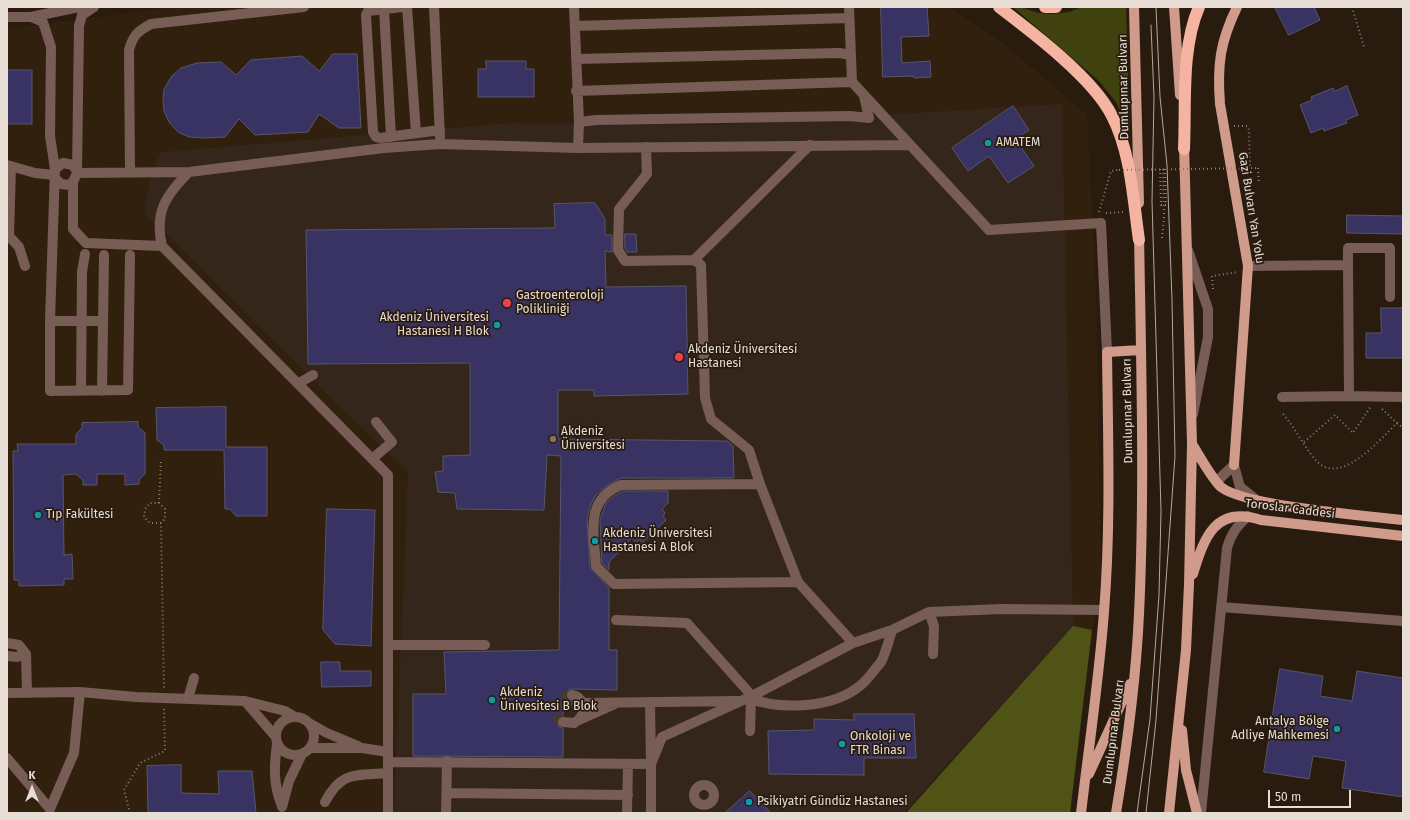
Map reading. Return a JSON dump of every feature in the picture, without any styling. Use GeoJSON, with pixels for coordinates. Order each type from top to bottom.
{"type":"FeatureCollection","features":[{"type":"Feature","properties":{"kind":"highway"},"geometry":{"type":"LineString","coordinates":[[998,7],[1084,78],[1112,115],[1121,137],[1128,166],[1140,240]]}},
{"type":"Feature","properties":{"kind":"highway"},"geometry":{"type":"LineString","coordinates":[[1045,7],[1056,7]]}},
{"type":"Feature","properties":{"kind":"highway"},"geometry":{"type":"LineString","coordinates":[[1184,149],[1188,58],[1193,21],[1200,7]]}},
{"type":"Feature","properties":{"kind":"main road","name":"Dumlupınar Bulvarı"},"geometry":{"type":"LineString","coordinates":[[1116,813],[1124,763],[1139,615],[1142,466],[1140,240],[1136,30],[1134,7]]}},
{"type":"Feature","properties":{"kind":"main road"},"geometry":{"type":"LineString","coordinates":[[1169,813],[1180,709],[1189,584],[1192,444],[1184,149],[1174,7]]}},
{"type":"Feature","properties":{"kind":"main road","name":"Gazi Bulvarı Yan Yolu"},"geometry":{"type":"LineString","coordinates":[[1234,465],[1247,269],[1220,104],[1218,83],[1220,56],[1225,33],[1237,7]]}},
{"type":"Feature","properties":{"kind":"main road"},"geometry":{"type":"LineString","coordinates":[[1081,813],[1098,680],[1104,610],[1109,448],[1107,352],[1141,350]]}},
{"type":"Feature","properties":{"kind":"main road","name":"Toroslar Caddesi"},"geometry":{"type":"LineString","coordinates":[[1192,444],[1220,486],[1229,492],[1279,504],[1403,520]]}},
{"type":"Feature","properties":{"kind":"main road","name":"Toroslar Caddesi"},"geometry":{"type":"LineString","coordinates":[[1189,584],[1203,543],[1212,529],[1232,516],[1248,516],[1261,520],[1403,536]]}},
{"type":"Feature","properties":{"kind":"main road"},"geometry":{"type":"LineString","coordinates":[[1084,785],[1134,675]]}},
{"type":"Feature","properties":{"kind":"main road"},"geometry":{"type":"LineString","coordinates":[[1180,709],[1186,770],[1197,813]]}},
{"type":"Feature","properties":{"kind":"street"},"geometry":{"type":"LineString","coordinates":[[7,17],[31,17],[79,7]]}},
{"type":"Feature","properties":{"kind":"street"},"geometry":{"type":"LineString","coordinates":[[94,7],[82,15],[79,26],[76,175],[73,229],[86,243],[162,246]]}},
{"type":"Feature","properties":{"kind":"street"},"geometry":{"type":"LineString","coordinates":[[130,172],[129,50],[132,38],[138,31],[152,24],[304,7]]}},
{"type":"Feature","properties":{"kind":"street"},"geometry":{"type":"LineString","coordinates":[[402,7],[368,11],[366,15],[373,132],[380,138],[440,130]]}},
{"type":"Feature","properties":{"kind":"street"},"geometry":{"type":"LineString","coordinates":[[406,7],[416,133]]}},
{"type":"Feature","properties":{"kind":"street"},"geometry":{"type":"LineString","coordinates":[[434,7],[440,144]]}},
{"type":"Feature","properties":{"kind":"street"},"geometry":{"type":"LineString","coordinates":[[574,7],[576,91],[579,122],[578,148]]}},
{"type":"Feature","properties":{"kind":"street"},"geometry":{"type":"LineString","coordinates":[[849,7],[852,82],[989,230],[1101,223],[1107,352]]}},
{"type":"Feature","properties":{"kind":"street"},"geometry":{"type":"LineString","coordinates":[[384,9],[391,136]]}},
{"type":"Feature","properties":{"kind":"street"},"geometry":{"type":"LineString","coordinates":[[31,17],[43,22],[51,47],[50,136],[55,174],[50,321],[50,391],[128,390],[130,256]]}},
{"type":"Feature","properties":{"kind":"street"},"geometry":{"type":"LineString","coordinates":[[575,26],[849,18]]}},
{"type":"Feature","properties":{"kind":"street"},"geometry":{"type":"LineString","coordinates":[[576,59],[839,53],[851,55]]}},
{"type":"Feature","properties":{"kind":"street"},"geometry":{"type":"LineString","coordinates":[[576,91],[852,82]]}},
{"type":"Feature","properties":{"kind":"street"},"geometry":{"type":"LineString","coordinates":[[579,122],[850,116],[869,118],[864,96]]}},
{"type":"Feature","properties":{"kind":"street"},"geometry":{"type":"LineString","coordinates":[[76,175],[130,172],[189,172],[384,148],[440,144],[578,148],[909,145]]}},
{"type":"Feature","properties":{"kind":"street"},"geometry":{"type":"LineString","coordinates":[[694,260],[810,145]]}},
{"type":"Feature","properties":{"kind":"street"},"geometry":{"type":"LineString","coordinates":[[646,147],[647,174],[619,209],[618,250],[624,261],[694,260],[701,265],[705,398],[711,419],[749,450],[760,484],[798,582],[853,643]]}},
{"type":"Feature","properties":{"kind":"street"},"geometry":{"type":"LineString","coordinates":[[55,174],[63,163],[73,165],[76,175]]}},
{"type":"Feature","properties":{"kind":"street"},"geometry":{"type":"LineString","coordinates":[[25,266],[19,247],[8,235],[9,166],[35,173],[55,174]]}},
{"type":"Feature","properties":{"kind":"street"},"geometry":{"type":"LineString","coordinates":[[189,172],[164,201],[160,217],[160,235],[162,246],[299,383],[388,475],[388,813]]}},
{"type":"Feature","properties":{"kind":"street"},"geometry":{"type":"LineString","coordinates":[[55,174],[60,184],[69,185],[76,175]]}},
{"type":"Feature","properties":{"kind":"street"},"geometry":{"type":"LineString","coordinates":[[1186,244],[1208,309],[1208,337],[1191,426]]}},
{"type":"Feature","properties":{"kind":"street"},"geometry":{"type":"LineString","coordinates":[[1349,396],[1348,248],[1390,248],[1390,297]]}},
{"type":"Feature","properties":{"kind":"street"},"geometry":{"type":"LineString","coordinates":[[81,391],[82,272],[85,254]]}},
{"type":"Feature","properties":{"kind":"street"},"geometry":{"type":"LineString","coordinates":[[102,391],[104,255]]}},
{"type":"Feature","properties":{"kind":"street"},"geometry":{"type":"LineString","coordinates":[[1247,269],[1348,265]]}},
{"type":"Feature","properties":{"kind":"street"},"geometry":{"type":"LineString","coordinates":[[50,321],[103,321]]}},
{"type":"Feature","properties":{"kind":"street"},"geometry":{"type":"LineString","coordinates":[[299,383],[313,375]]}},
{"type":"Feature","properties":{"kind":"street"},"geometry":{"type":"LineString","coordinates":[[1282,397],[1403,397]]}},
{"type":"Feature","properties":{"kind":"street"},"geometry":{"type":"LineString","coordinates":[[372,459],[392,442],[376,422]]}},
{"type":"Feature","properties":{"kind":"street"},"geometry":{"type":"LineString","coordinates":[[1217,481],[1234,465],[1240,488],[1246,494],[1256,499]]}},
{"type":"Feature","properties":{"kind":"street"},"geometry":{"type":"LineString","coordinates":[[760,484],[621,485],[615,488],[597,505],[593,515],[596,566],[614,584],[798,582]]}},
{"type":"Feature","properties":{"kind":"street"},"geometry":{"type":"LineString","coordinates":[[1201,813],[1227,548],[1231,536],[1238,525],[1248,516]]}},
{"type":"Feature","properties":{"kind":"street"},"geometry":{"type":"LineString","coordinates":[[1221,607],[1403,621]]}},
{"type":"Feature","properties":{"kind":"street"},"geometry":{"type":"LineString","coordinates":[[651,764],[662,737],[748,699],[853,643],[892,630],[929,612],[1002,609],[1104,610]]}},
{"type":"Feature","properties":{"kind":"street"},"geometry":{"type":"LineString","coordinates":[[929,612],[934,626],[933,654]]}},
{"type":"Feature","properties":{"kind":"street"},"geometry":{"type":"LineString","coordinates":[[616,620],[687,623],[748,699],[750,732]]}},
{"type":"Feature","properties":{"kind":"street"},"geometry":{"type":"LineString","coordinates":[[583,703],[748,699],[766,704],[806,706],[844,696],[861,685],[882,661],[892,630]]}},
{"type":"Feature","properties":{"kind":"street"},"geometry":{"type":"LineString","coordinates":[[7,643],[18,645],[26,654],[27,692]]}},
{"type":"Feature","properties":{"kind":"street"},"geometry":{"type":"LineString","coordinates":[[388,645],[485,645]]}},
{"type":"Feature","properties":{"kind":"street"},"geometry":{"type":"LineString","coordinates":[[7,656],[17,657],[26,654]]}},
{"type":"Feature","properties":{"kind":"street"},"geometry":{"type":"LineString","coordinates":[[188,699],[194,678]]}},
{"type":"Feature","properties":{"kind":"street"},"geometry":{"type":"LineString","coordinates":[[7,758],[50,808],[74,753],[80,692]]}},
{"type":"Feature","properties":{"kind":"street"},"geometry":{"type":"LineString","coordinates":[[7,693],[80,692],[164,698],[245,701],[285,711],[295,717]]}},
{"type":"Feature","properties":{"kind":"street"},"geometry":{"type":"LineString","coordinates":[[572,694],[578,696],[583,703],[584,713],[578,721]]}},
{"type":"Feature","properties":{"kind":"street"},"geometry":{"type":"LineString","coordinates":[[245,701],[276,740],[284,753],[296,756],[306,751],[362,748]]}},
{"type":"Feature","properties":{"kind":"street"},"geometry":{"type":"LineString","coordinates":[[563,722],[569,724],[578,721],[619,702]]}},
{"type":"Feature","properties":{"kind":"street"},"geometry":{"type":"LineString","coordinates":[[650,702],[651,813]]}},
{"type":"Feature","properties":{"kind":"street"},"geometry":{"type":"LineString","coordinates":[[282,810],[276,790],[274,769],[276,740],[279,724],[289,717],[300,718],[327,733],[388,757],[447,761],[651,764]]}},
{"type":"Feature","properties":{"kind":"street"},"geometry":{"type":"LineString","coordinates":[[282,810],[289,781],[314,738],[312,728],[309,723]]}},
{"type":"Feature","properties":{"kind":"street"},"geometry":{"type":"LineString","coordinates":[[446,813],[447,761]]}},
{"type":"Feature","properties":{"kind":"street"},"geometry":{"type":"LineString","coordinates":[[627,813],[628,764]]}},
{"type":"Feature","properties":{"kind":"street"},"geometry":{"type":"LineString","coordinates":[[325,802],[332,789],[342,780],[351,776],[388,773]]}},
{"type":"Feature","properties":{"kind":"street"},"geometry":{"type":"LineString","coordinates":[[446,793],[628,795]]}},
{"type":"Feature","properties":{"kind":"path"},"geometry":{"type":"LineString","coordinates":[[1352,7],[1364,47]]}},
{"type":"Feature","properties":{"kind":"path"},"geometry":{"type":"LineString","coordinates":[[1224,126],[1247,126],[1250,168]]}},
{"type":"Feature","properties":{"kind":"path"},"geometry":{"type":"LineString","coordinates":[[1125,208],[1125,212],[1098,214],[1111,172],[1119,170],[1163,171],[1258,168],[1259,183]]}},
{"type":"Feature","properties":{"kind":"path"},"geometry":{"type":"LineString","coordinates":[[1163,171],[1161,205],[1164,204]]}},
{"type":"Feature","properties":{"kind":"path"},"geometry":{"type":"LineString","coordinates":[[1162,238],[1164,204],[1166,204],[1163,171]]}},
{"type":"Feature","properties":{"kind":"path"},"geometry":{"type":"LineString","coordinates":[[1213,293],[1212,276],[1247,269]]}},
{"type":"Feature","properties":{"kind":"path"},"geometry":{"type":"LineString","coordinates":[[1304,442],[1335,416],[1353,433],[1374,401]]}},
{"type":"Feature","properties":{"kind":"path"},"geometry":{"type":"LineString","coordinates":[[1380,407],[1403,428]]}},
{"type":"Feature","properties":{"kind":"path"},"geometry":{"type":"LineString","coordinates":[[1283,414],[1295,427],[1314,458],[1326,467],[1341,468],[1360,459],[1397,423]]}},
{"type":"Feature","properties":{"kind":"path"},"geometry":{"type":"LineString","coordinates":[[130,813],[124,790],[140,763],[165,751],[161,523],[164,519],[164,509],[159,503],[161,459]]}},
{"type":"Feature","properties":{"kind":"path"},"geometry":{"type":"LineString","coordinates":[[159,503],[150,503],[145,509],[144,517],[150,523],[161,523]]}},
{"type":"Feature","properties":{"kind":"shaded area","name":"Akdeniz Üniversitesi"},"geometry":{"type":"Polygon","coordinates":[[[176,7],[949,7],[1004,44],[1087,115],[1096,295],[1101,584],[1092,630],[1070,813],[7,813],[7,29],[176,7]]]}},
{"type":"Feature","properties":{"kind":"shaded area","name":"Akdeniz Üniversitesi Hastanesi"},"geometry":{"type":"Polygon","coordinates":[[[1062,104],[1073,626],[903,813],[394,813],[408,473],[144,212],[152,172],[161,152],[512,123],[724,125],[1062,104]]]}},
{"type":"Feature","properties":{"kind":"green space"},"geometry":{"type":"Polygon","coordinates":[[[1013,7],[1021,7],[1038,13],[1052,14],[1069,12],[1082,7],[1126,7],[1130,133],[1116,102],[1099,81],[1013,7]]]}},
{"type":"Feature","properties":{"kind":"green space"},"geometry":{"type":"Polygon","coordinates":[[[1073,626],[1092,630],[1070,813],[906,813],[1073,626]]]}},
{"type":"Feature","properties":{"kind":"building"},"geometry":{"type":"Polygon","coordinates":[[[881,7],[927,7],[929,36],[901,37],[902,63],[930,61],[931,77],[883,77],[881,7]]]}},
{"type":"Feature","properties":{"kind":"building"},"geometry":{"type":"Polygon","coordinates":[[[1275,7],[1314,7],[1320,20],[1289,35],[1275,7]]]}},
{"type":"Feature","properties":{"kind":"building"},"geometry":{"type":"Polygon","coordinates":[[[333,54],[357,54],[361,128],[339,128],[319,114],[308,132],[255,135],[239,119],[225,137],[189,137],[178,132],[169,122],[164,111],[164,89],[172,76],[181,68],[197,63],[221,62],[236,75],[251,60],[302,56],[319,71],[333,54]]]}},
{"type":"Feature","properties":{"kind":"building"},"geometry":{"type":"Polygon","coordinates":[[[486,61],[526,61],[526,69],[534,69],[534,97],[478,97],[478,69],[486,69],[486,61]]]}},
{"type":"Feature","properties":{"kind":"building"},"geometry":{"type":"Polygon","coordinates":[[[8,70],[32,70],[32,124],[7,124],[8,70]]]}},
{"type":"Feature","properties":{"kind":"building"},"geometry":{"type":"Polygon","coordinates":[[[1347,86],[1358,115],[1346,120],[1347,123],[1324,131],[1323,128],[1311,133],[1300,105],[1312,100],[1311,97],[1333,88],[1335,91],[1347,86]]]}},
{"type":"Feature","properties":{"kind":"building","name":"AMATEM"},"geometry":{"type":"Polygon","coordinates":[[[1013,106],[1029,130],[1015,139],[1034,166],[1008,183],[989,156],[968,171],[952,148],[1013,106]]]}},
{"type":"Feature","properties":{"kind":"building","name":"Akdeniz Üniversitesi Hastanesi H Blok"},"geometry":{"type":"Polygon","coordinates":[[[595,203],[605,219],[605,235],[612,235],[612,252],[605,251],[606,287],[686,286],[688,394],[594,396],[594,390],[558,390],[558,439],[727,441],[733,446],[734,478],[621,478],[606,486],[595,496],[587,519],[590,567],[609,588],[609,650],[617,650],[617,690],[568,690],[566,697],[572,702],[572,705],[563,705],[563,716],[558,718],[557,722],[559,727],[563,728],[563,757],[413,756],[413,694],[446,694],[444,652],[559,650],[561,456],[547,455],[544,510],[457,509],[455,493],[438,492],[435,472],[443,471],[443,456],[470,455],[470,363],[308,364],[306,230],[555,228],[554,204],[595,203]]]}},
{"type":"Feature","properties":{"kind":"building"},"geometry":{"type":"Polygon","coordinates":[[[1347,215],[1403,216],[1403,234],[1347,233],[1347,215]]]}},
{"type":"Feature","properties":{"kind":"building"},"geometry":{"type":"Polygon","coordinates":[[[625,234],[636,234],[637,252],[627,252],[625,248],[625,234]]]}},
{"type":"Feature","properties":{"kind":"building"},"geometry":{"type":"Polygon","coordinates":[[[1381,308],[1403,308],[1403,358],[1366,358],[1366,333],[1381,333],[1381,308]]]}},
{"type":"Feature","properties":{"kind":"building"},"geometry":{"type":"Polygon","coordinates":[[[226,407],[226,447],[267,447],[267,516],[236,516],[230,509],[225,509],[224,450],[164,450],[164,445],[157,440],[156,408],[226,407]]]}},
{"type":"Feature","properties":{"kind":"building","name":"Tıp Fakültesi"},"geometry":{"type":"Polygon","coordinates":[[[138,422],[138,427],[145,433],[145,474],[139,480],[139,484],[125,485],[125,474],[97,474],[97,485],[83,485],[83,480],[76,474],[63,475],[64,555],[72,554],[73,579],[64,579],[64,585],[19,586],[19,580],[14,580],[13,451],[18,451],[17,444],[76,444],[76,434],[82,428],[82,423],[138,422]]]}},
{"type":"Feature","properties":{"kind":"building"},"geometry":{"type":"Polygon","coordinates":[[[623,491],[668,491],[668,503],[662,509],[665,513],[663,516],[666,520],[642,543],[640,539],[636,543],[632,538],[609,562],[609,570],[602,563],[600,520],[606,503],[623,491]]]}},
{"type":"Feature","properties":{"kind":"building"},"geometry":{"type":"Polygon","coordinates":[[[327,509],[375,510],[371,646],[335,644],[323,630],[327,509]]]}},
{"type":"Feature","properties":{"kind":"building"},"geometry":{"type":"Polygon","coordinates":[[[321,662],[340,662],[340,671],[371,671],[371,686],[322,687],[321,662]]]}},
{"type":"Feature","properties":{"kind":"building","name":"Antalya Bölge Adliye Mahkemesi"},"geometry":{"type":"Polygon","coordinates":[[[1280,669],[1323,676],[1320,696],[1352,701],[1357,671],[1403,678],[1403,797],[1342,788],[1346,761],[1313,756],[1309,779],[1264,772],[1280,669]]]}},
{"type":"Feature","properties":{"kind":"building","name":"Onkoloji ve FTR Binası"},"geometry":{"type":"Polygon","coordinates":[[[854,714],[914,714],[916,758],[864,758],[864,775],[769,774],[768,731],[814,730],[814,719],[854,720],[854,714]]]}},
{"type":"Feature","properties":{"kind":"building"},"geometry":{"type":"Polygon","coordinates":[[[181,765],[181,793],[219,794],[218,771],[252,771],[256,813],[148,813],[147,766],[181,765]]]}},
{"type":"Feature","properties":{"kind":"building","name":"Psikiyatri Gündüz Hastanesi"},"geometry":{"type":"Polygon","coordinates":[[[750,791],[771,813],[725,813],[750,791]]]}},
{"type":"Feature","properties":{"kind":"tunnel"},"geometry":{"type":"LineString","coordinates":[[563,722],[557,717],[555,711],[556,704],[560,698],[572,695]]}},
{"type":"Feature","properties":{"kind":"tram line"},"geometry":{"type":"LineString","coordinates":[[1146,813],[1156,720],[1175,456],[1172,300],[1167,165],[1160,97],[1156,7]]}},
{"type":"Feature","properties":{"kind":"tram line"},"geometry":{"type":"LineString","coordinates":[[1137,813],[1150,719],[1159,595],[1161,511],[1152,201],[1154,97],[1151,25]]}},
{"type":"Feature","properties":{"kind":"place","name":"AMATEM"},"geometry":{"type":"Point","coordinates":[988,143]}},
{"type":"Feature","properties":{"kind":"place","name":"Gastroenteroloji Polikliniği"},"geometry":{"type":"Point","coordinates":[507,303]}},
{"type":"Feature","properties":{"kind":"place","name":"Akdeniz Üniversitesi Hastanesi H Blok"},"geometry":{"type":"Point","coordinates":[497,325]}},
{"type":"Feature","properties":{"kind":"place","name":"Akdeniz Üniversitesi Hastanesi"},"geometry":{"type":"Point","coordinates":[679,357]}},
{"type":"Feature","properties":{"kind":"place","name":"Akdeniz Üniversitesi"},"geometry":{"type":"Point","coordinates":[553,439]}},
{"type":"Feature","properties":{"kind":"place","name":"Tıp Fakültesi"},"geometry":{"type":"Point","coordinates":[38,515]}},
{"type":"Feature","properties":{"kind":"place","name":"Akdeniz Üniversitesi Hastanesi A Blok"},"geometry":{"type":"Point","coordinates":[595,541]}},
{"type":"Feature","properties":{"kind":"place","name":"Akdeniz Ünivesitesi B Blok"},"geometry":{"type":"Point","coordinates":[492,700]}},
{"type":"Feature","properties":{"kind":"place","name":"Antalya Bölge Adliye Mahkemesi"},"geometry":{"type":"Point","coordinates":[1337,729]}},
{"type":"Feature","properties":{"kind":"place","name":"Onkoloji ve FTR Binası"},"geometry":{"type":"Point","coordinates":[842,744]}},
{"type":"Feature","properties":{"kind":"place","name":"Psikiyatri Gündüz Hastanesi"},"geometry":{"type":"Point","coordinates":[749,802]}}]}
